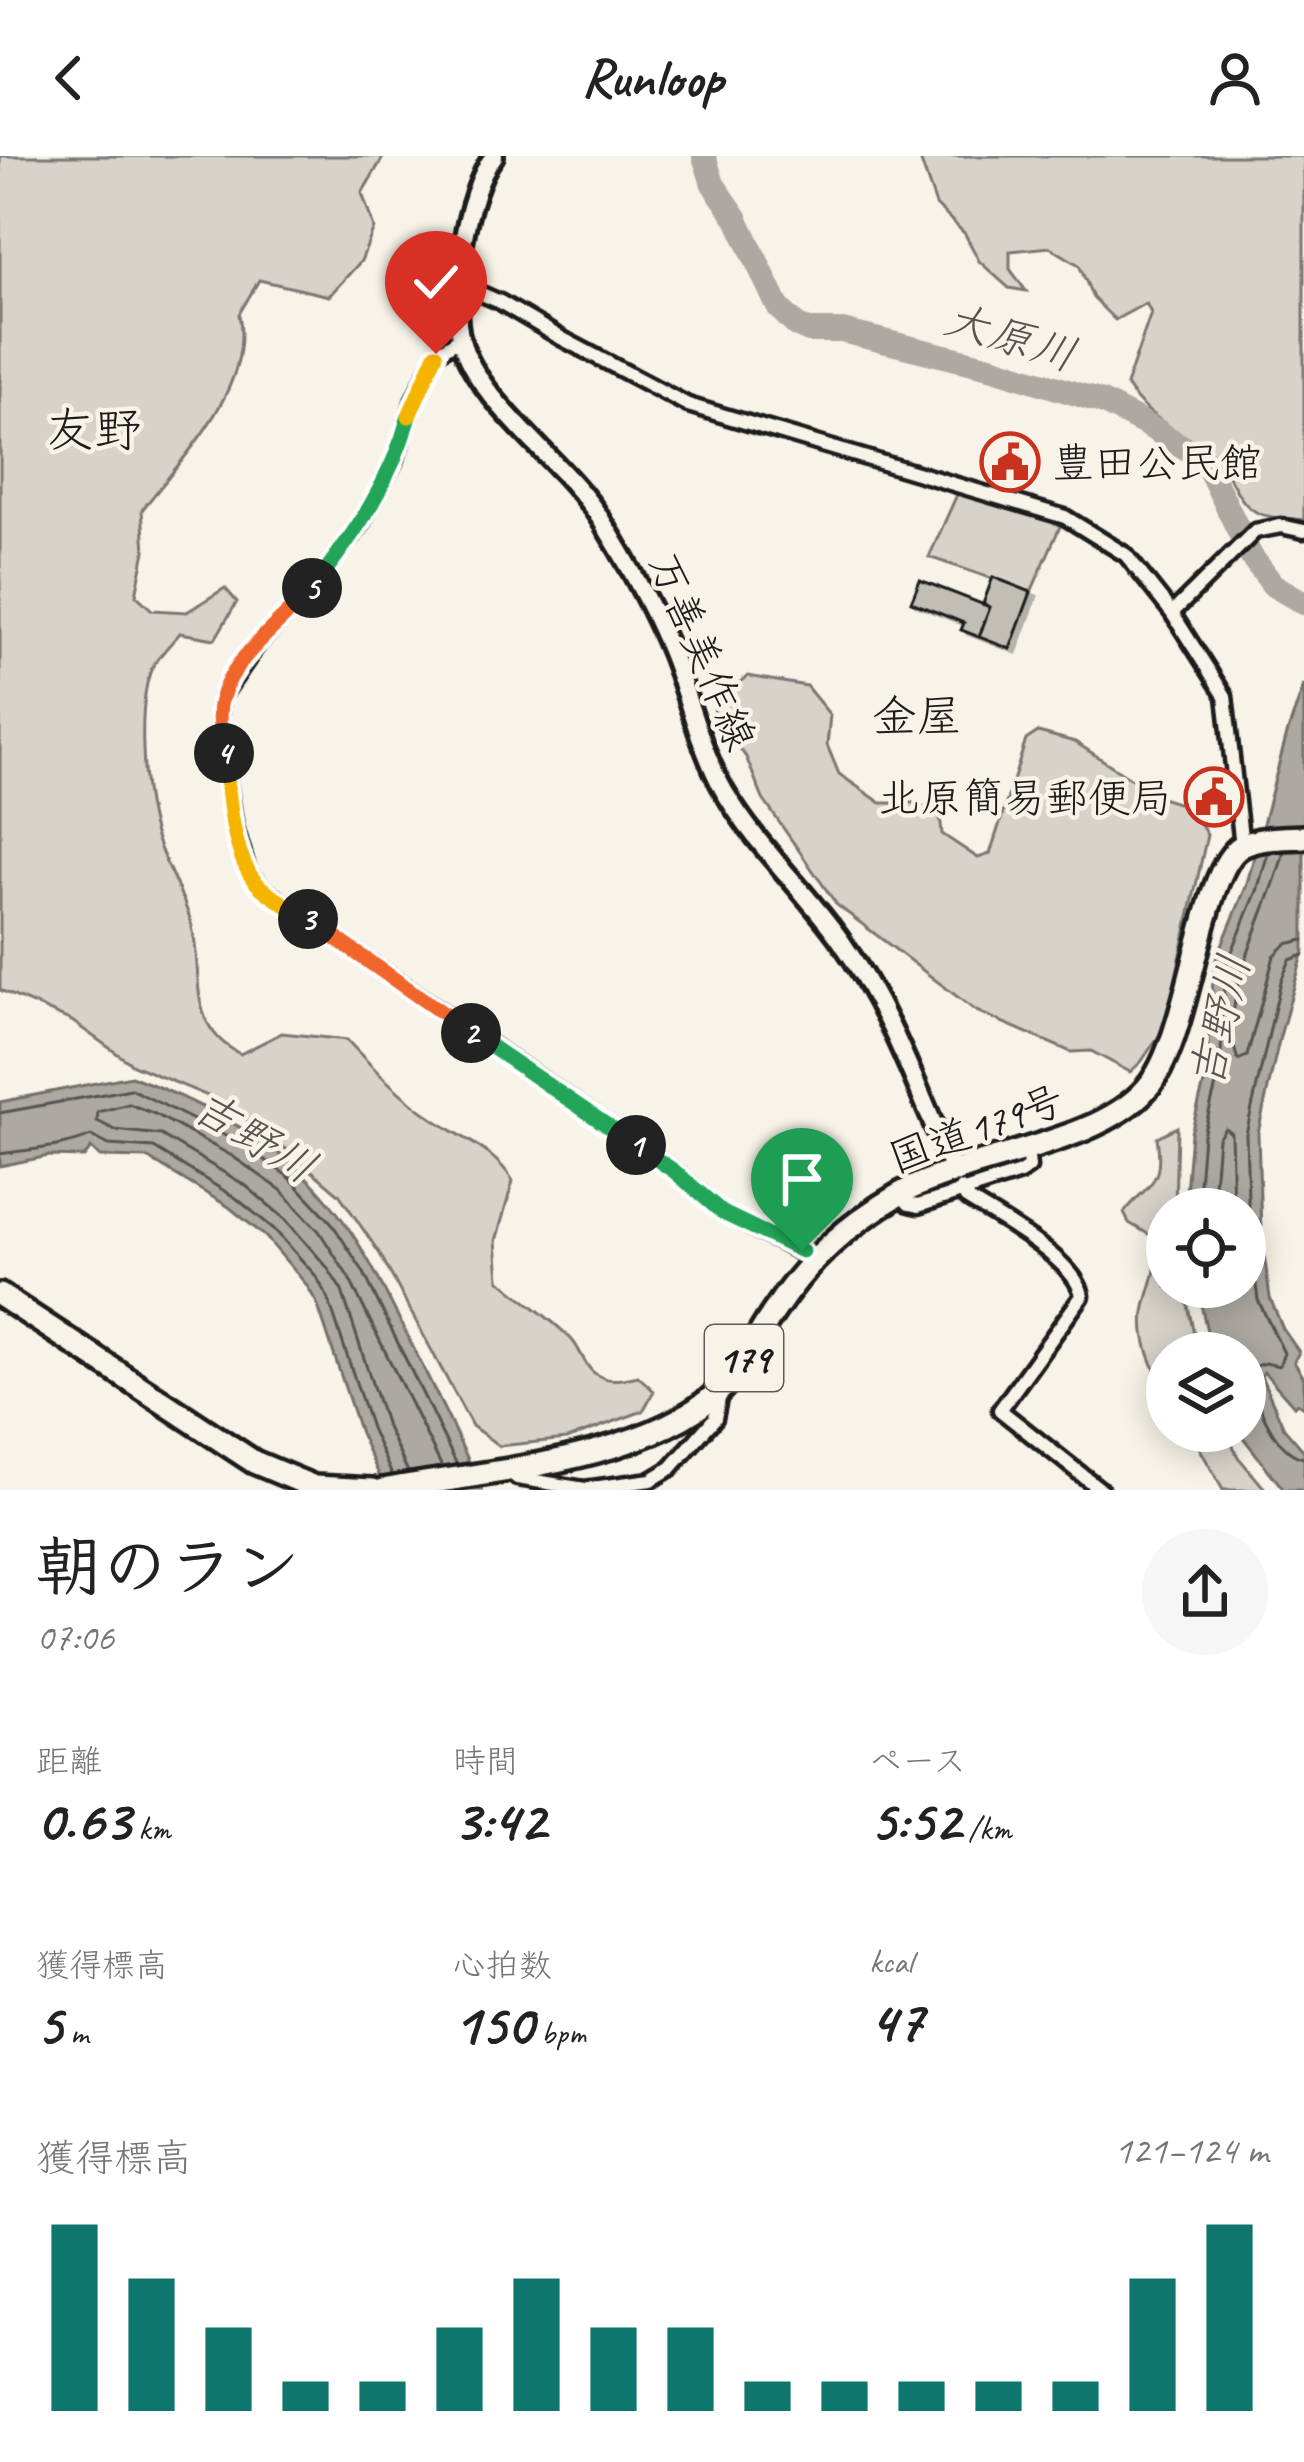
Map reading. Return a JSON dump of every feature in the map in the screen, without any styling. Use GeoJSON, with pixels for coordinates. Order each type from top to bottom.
{"type":"FeatureCollection","features":[{"type":"Feature","properties":{"kind":"highway"},"geometry":{"type":"LineString","coordinates":[[1247,844],[1304,837]]}},
{"type":"Feature","properties":{"kind":"highway","name":"国道179号"},"geometry":{"type":"LineString","coordinates":[[383,1490],[645,1438],[697,1410],[722,1388],[813,1259],[854,1223],[900,1194],[957,1180],[1027,1146],[1109,1120],[1149,1087],[1166,1062],[1207,912],[1228,861],[1247,844]]}},
{"type":"Feature","properties":{"kind":"highway"},"geometry":{"type":"LineString","coordinates":[[0,1294],[254,1462],[314,1489],[373,1490]]}},
{"type":"Feature","properties":{"kind":"main road","name":"万善美作線"},"geometry":{"type":"LineString","coordinates":[[494,156],[473,200],[463,239],[460,338],[485,386],[568,475],[622,554],[669,648],[722,787],[751,833],[814,905],[870,986],[957,1180]]}},
{"type":"Feature","properties":{"kind":"street"},"geometry":{"type":"LineString","coordinates":[[459,284],[688,405],[1065,517],[1126,555],[1172,613],[1225,696],[1247,844]]}},
{"type":"Feature","properties":{"kind":"street"},"geometry":{"type":"LineString","coordinates":[[460,338],[436,354],[414,399],[396,459],[361,524],[308,594],[258,644],[221,698],[219,724],[249,874],[262,888],[674,1171],[723,1213],[813,1259]]}},
{"type":"Feature","properties":{"kind":"street"},"geometry":{"type":"LineString","coordinates":[[1172,613],[1255,531],[1280,526],[1304,531]]}},
{"type":"Feature","properties":{"kind":"street"},"geometry":{"type":"LineString","coordinates":[[957,1180],[966,1198],[1024,1234],[1078,1279],[1082,1296],[1000,1410],[1101,1490]]}},
{"type":"Feature","properties":{"kind":"street"},"geometry":{"type":"LineString","coordinates":[[498,1469],[517,1478],[585,1489],[651,1480],[671,1468],[716,1418],[722,1388]]}},
{"type":"Feature","properties":{"kind":"shaded area"},"geometry":{"type":"Polygon","coordinates":[[[0,156],[384,156],[362,193],[374,228],[361,261],[329,296],[259,280],[239,314],[241,341],[226,394],[195,444],[142,510],[145,551],[136,595],[152,610],[187,612],[225,588],[237,602],[215,639],[180,633],[151,670],[143,726],[149,811],[189,917],[200,1000],[212,1030],[240,1054],[282,1033],[347,1040],[409,1100],[497,1161],[513,1181],[496,1241],[499,1279],[564,1332],[598,1376],[615,1380],[638,1376],[654,1391],[643,1411],[567,1439],[499,1446],[472,1426],[380,1254],[339,1194],[266,1132],[208,1096],[133,1065],[72,1021],[0,990],[0,156]]]}},
{"type":"Feature","properties":{"kind":"shaded area"},"geometry":{"type":"Polygon","coordinates":[[[919,156],[1304,156],[1304,520],[1251,509],[1212,458],[1136,399],[1126,385],[1151,313],[1146,303],[1115,320],[1093,298],[1079,265],[1050,247],[1010,251],[1010,269],[1026,291],[1009,288],[979,261],[965,234],[936,205],[919,156]]]}},
{"type":"Feature","properties":{"kind":"shaded area"},"geometry":{"type":"Polygon","coordinates":[[[959,490],[1062,522],[1031,592],[929,557],[959,490]]]}},
{"type":"Feature","properties":{"kind":"shaded area"},"geometry":{"type":"Polygon","coordinates":[[[748,676],[806,686],[830,715],[827,745],[839,774],[881,803],[914,803],[940,813],[942,834],[978,858],[990,854],[1026,740],[1038,732],[1075,742],[1161,798],[1190,807],[1207,835],[1165,1027],[1141,1062],[1130,1072],[1091,1051],[1071,1052],[976,1011],[837,905],[763,799],[746,757],[714,714],[716,701],[748,676]]]}},
{"type":"Feature","properties":{"kind":"shaded area"},"geometry":{"type":"Polygon","coordinates":[[[1177,1127],[1176,1188],[1147,1188],[1158,1165],[1157,1137],[1177,1127]]]}},
{"type":"Feature","properties":{"kind":"shaded area"},"geometry":{"type":"Polygon","coordinates":[[[1146,1189],[1146,1233],[1129,1223],[1124,1213],[1146,1189]]]}},
{"type":"Feature","properties":{"kind":"shaded area"},"geometry":{"type":"Polygon","coordinates":[[[1146,1304],[1146,1308],[1188,1308],[1194,1332],[1146,1332],[1146,1344],[1144,1312],[1146,1304]]]}},
{"type":"Feature","properties":{"kind":"shaded area"},"geometry":{"type":"Polygon","coordinates":[[[1202,1452],[1236,1452],[1266,1490],[1223,1490],[1202,1452]]]}},
{"type":"Feature","properties":{"kind":"water","name":"吉野川"},"geometry":{"type":"Polygon","coordinates":[[[1304,685],[1304,951],[1258,1133],[1260,1188],[1186,1188],[1191,1133],[1208,1068],[1215,962],[1246,887],[1304,685]]]}},
{"type":"Feature","properties":{"kind":"water"},"geometry":{"type":"Polygon","coordinates":[[[131,1076],[242,1128],[320,1191],[380,1282],[482,1490],[386,1490],[360,1433],[317,1303],[265,1236],[229,1207],[148,1158],[100,1157],[91,1148],[84,1157],[49,1156],[0,1166],[0,1102],[131,1076]]]}},
{"type":"Feature","properties":{"kind":"water"},"geometry":{"type":"Polygon","coordinates":[[[1266,1269],[1270,1298],[1299,1352],[1294,1362],[1304,1378],[1304,1407],[1294,1406],[1266,1374],[1266,1332],[1207,1332],[1202,1308],[1266,1308],[1266,1269]]]}},
{"type":"Feature","properties":{"kind":"water"},"geometry":{"type":"Polygon","coordinates":[[[1266,1387],[1284,1428],[1304,1451],[1304,1490],[1284,1490],[1254,1452],[1266,1452],[1266,1387]]]}},
{"type":"Feature","properties":{"kind":"building"},"geometry":{"type":"Polygon","coordinates":[[[993,577],[1031,592],[1010,649],[979,637],[990,607],[983,604],[993,577]]]}},
{"type":"Feature","properties":{"kind":"building"},"geometry":{"type":"Polygon","coordinates":[[[920,580],[990,607],[979,637],[961,630],[964,623],[911,602],[920,580]]]}},
{"type":"Feature","properties":{"kind":"building","name":"北原簡易郵便局"},"geometry":{"type":"Polygon","coordinates":[[[1204,782],[1223,782],[1224,805],[1205,805],[1204,782]]]}},
{"type":"Feature","properties":{"kind":"waterway","name":"大原川"},"geometry":{"type":"LineString","coordinates":[[704,156],[713,184],[736,217],[778,307],[796,325],[809,331],[842,331],[994,368],[1102,402],[1143,423],[1204,459],[1251,556],[1273,585],[1304,603]]}},
{"type":"Feature","properties":{"kind":"place","name":"豊田公民館"},"geometry":{"type":"Point","coordinates":[1010,462]}},
{"type":"Feature","properties":{"kind":"place","name":"北原簡易郵便局"},"geometry":{"type":"Point","coordinates":[1214,797]}},
{"type":"Feature","properties":{"kind":"district","name":"友野"},"geometry":{"type":"Point","coordinates":[94,429]}},
{"type":"Feature","properties":{"kind":"district","name":"金屋"},"geometry":{"type":"Point","coordinates":[917,715]}},
{"type":"Feature","properties":{"kind":"route"},"geometry":{"type":"LineString","coordinates":[[436,354],[414,399],[396,459],[361,524],[308,594],[258,644],[221,698],[219,724],[249,874],[262,888],[674,1171],[723,1213],[802,1251]]}}]}
